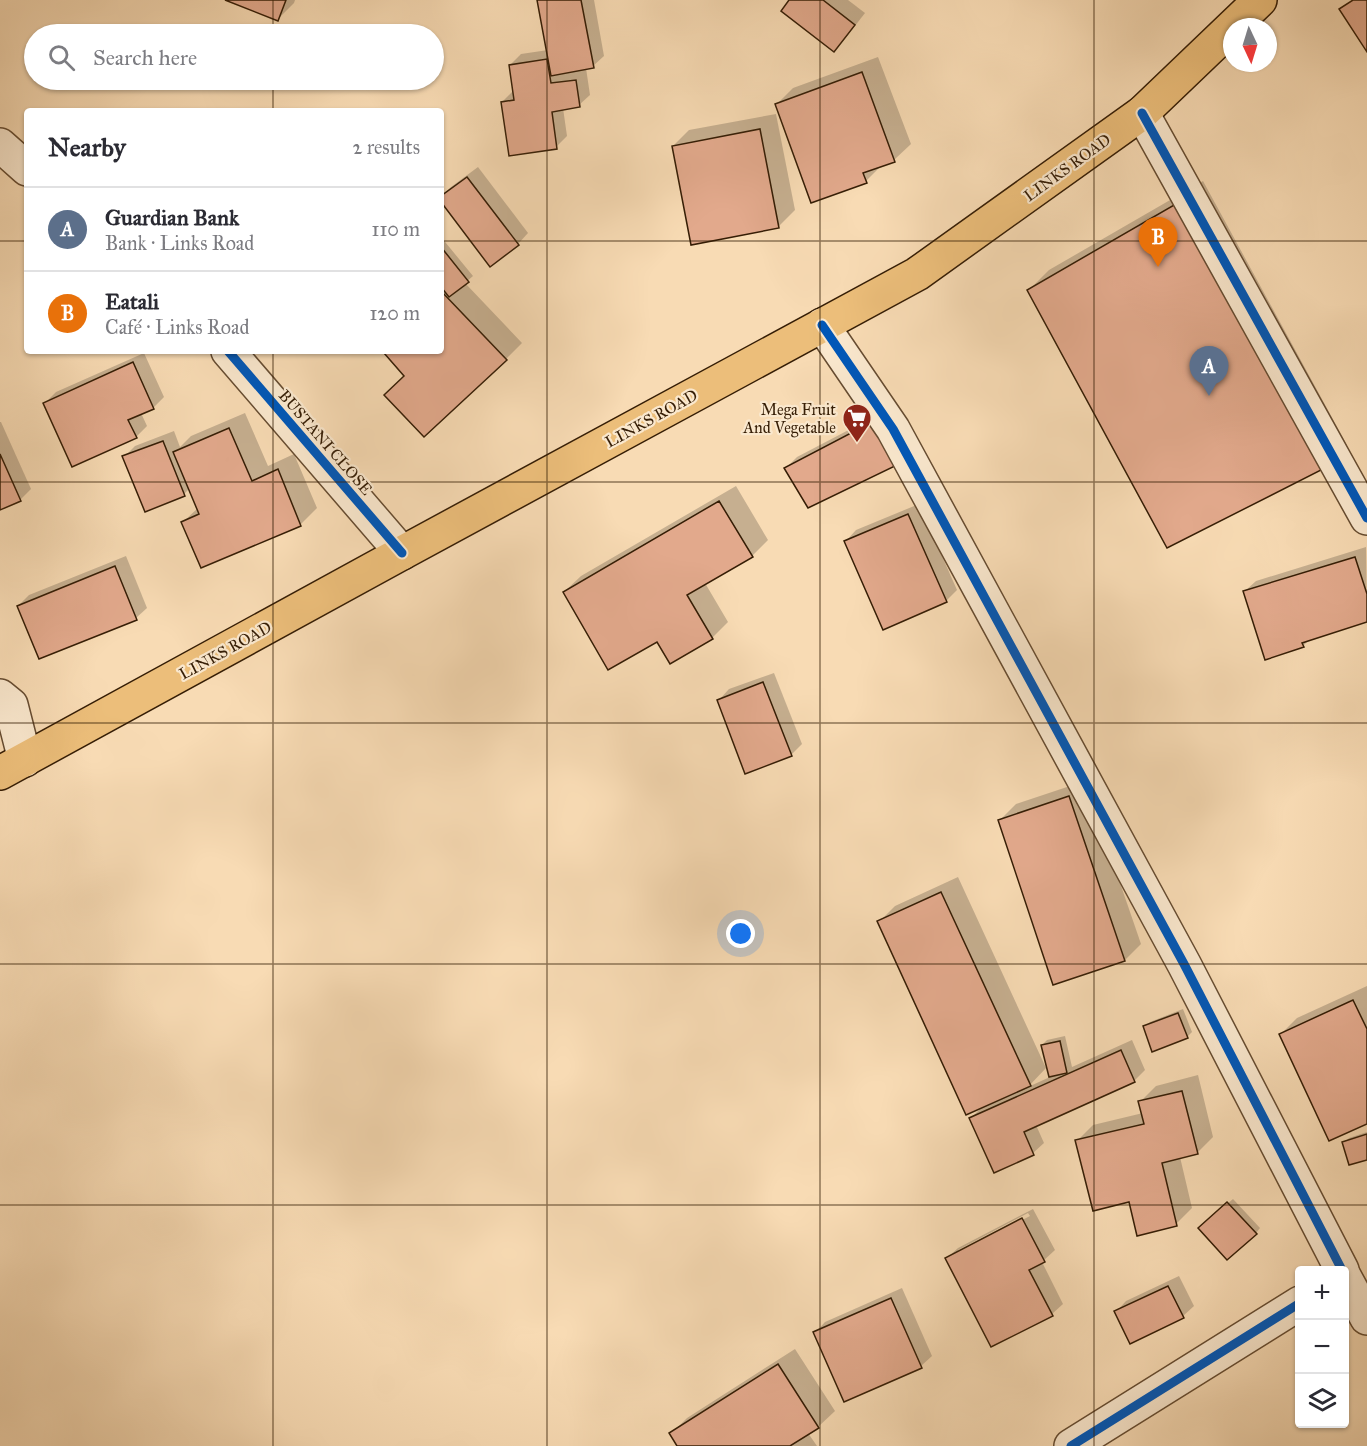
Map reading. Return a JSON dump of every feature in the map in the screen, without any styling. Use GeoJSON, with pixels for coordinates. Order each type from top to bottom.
{"type":"FeatureCollection","features":[{"type":"Feature","properties":{"kind":"main road","name":"LINKS ROAD"},"geometry":{"type":"LineString","coordinates":[[12,767],[917,274],[1142,113],[1260,0]]}},
{"type":"Feature","properties":{"kind":"street"},"geometry":{"type":"LineString","coordinates":[[1142,113],[1367,518]]}},
{"type":"Feature","properties":{"kind":"street"},"geometry":{"type":"LineString","coordinates":[[0,145],[24,166]]}},
{"type":"Feature","properties":{"kind":"street"},"geometry":{"type":"LineString","coordinates":[[822,325],[893,429],[1184,964],[1340,1266]]}},
{"type":"Feature","properties":{"kind":"street","name":"BUSTANI CLOSE"},"geometry":{"type":"LineString","coordinates":[[231,354],[402,553]]}},
{"type":"Feature","properties":{"kind":"street"},"geometry":{"type":"LineString","coordinates":[[0,696],[11,705],[12,767]]}},
{"type":"Feature","properties":{"kind":"street"},"geometry":{"type":"LineString","coordinates":[[1349,1285],[1367,1318]]}},
{"type":"Feature","properties":{"kind":"street"},"geometry":{"type":"LineString","coordinates":[[1071,1446],[1295,1306]]}},
{"type":"Feature","properties":{"kind":"building"},"geometry":{"type":"Polygon","coordinates":[[[225,0],[286,0],[278,21],[225,0]]]}},
{"type":"Feature","properties":{"kind":"building"},"geometry":{"type":"Polygon","coordinates":[[[537,0],[581,0],[594,68],[551,76],[537,0]]]}},
{"type":"Feature","properties":{"kind":"building"},"geometry":{"type":"Polygon","coordinates":[[[789,0],[823,0],[855,25],[834,52],[781,11],[789,0]]]}},
{"type":"Feature","properties":{"kind":"building"},"geometry":{"type":"Polygon","coordinates":[[[1353,0],[1367,0],[1367,52],[1339,9],[1353,0]]]}},
{"type":"Feature","properties":{"kind":"building"},"geometry":{"type":"Polygon","coordinates":[[[547,59],[551,83],[576,80],[580,107],[552,112],[557,149],[509,156],[501,102],[514,100],[509,65],[547,59]]]}},
{"type":"Feature","properties":{"kind":"building"},"geometry":{"type":"Polygon","coordinates":[[[862,72],[895,162],[863,173],[867,183],[811,203],[775,104],[862,72]]]}},
{"type":"Feature","properties":{"kind":"building"},"geometry":{"type":"Polygon","coordinates":[[[760,129],[779,228],[691,245],[672,146],[760,129]]]}},
{"type":"Feature","properties":{"kind":"building"},"geometry":{"type":"Polygon","coordinates":[[[467,177],[519,245],[490,267],[444,206],[444,194],[467,177]]]}},
{"type":"Feature","properties":{"kind":"building"},"geometry":{"type":"Polygon","coordinates":[[[1181,201],[1327,467],[1167,548],[1027,290],[1181,201]]]}},
{"type":"Feature","properties":{"kind":"building"},"geometry":{"type":"Polygon","coordinates":[[[444,251],[469,282],[449,297],[444,291],[444,251]]]}},
{"type":"Feature","properties":{"kind":"building"},"geometry":{"type":"Polygon","coordinates":[[[444,294],[507,360],[424,437],[384,395],[404,376],[385,354],[444,354],[444,294]]]}},
{"type":"Feature","properties":{"kind":"building"},"geometry":{"type":"Polygon","coordinates":[[[133,362],[154,409],[128,420],[137,438],[72,467],[43,403],[133,362]]]}},
{"type":"Feature","properties":{"kind":"building","name":"Mega Fruit And Vegetable"},"geometry":{"type":"Polygon","coordinates":[[[872,422],[895,466],[808,508],[784,468],[872,422]]]}},
{"type":"Feature","properties":{"kind":"building"},"geometry":{"type":"Polygon","coordinates":[[[229,428],[252,481],[278,469],[301,526],[201,568],[181,522],[199,514],[173,452],[229,428]]]}},
{"type":"Feature","properties":{"kind":"building"},"geometry":{"type":"Polygon","coordinates":[[[163,441],[185,496],[145,512],[122,456],[163,441]]]}},
{"type":"Feature","properties":{"kind":"building"},"geometry":{"type":"Polygon","coordinates":[[[0,454],[21,501],[0,510],[0,454]]]}},
{"type":"Feature","properties":{"kind":"building"},"geometry":{"type":"Polygon","coordinates":[[[719,501],[753,557],[687,595],[713,639],[670,664],[657,642],[608,670],[563,592],[719,501]]]}},
{"type":"Feature","properties":{"kind":"building"},"geometry":{"type":"Polygon","coordinates":[[[908,514],[947,602],[883,630],[844,541],[908,514]]]}},
{"type":"Feature","properties":{"kind":"building"},"geometry":{"type":"Polygon","coordinates":[[[1355,557],[1367,594],[1367,622],[1302,643],[1304,647],[1265,660],[1243,591],[1355,557]]]}},
{"type":"Feature","properties":{"kind":"building"},"geometry":{"type":"Polygon","coordinates":[[[115,566],[137,620],[39,659],[17,606],[115,566]]]}},
{"type":"Feature","properties":{"kind":"building"},"geometry":{"type":"Polygon","coordinates":[[[763,682],[792,756],[745,774],[717,700],[763,682]]]}},
{"type":"Feature","properties":{"kind":"building"},"geometry":{"type":"Polygon","coordinates":[[[1069,796],[1125,961],[1053,985],[998,820],[1069,796]]]}},
{"type":"Feature","properties":{"kind":"building"},"geometry":{"type":"Polygon","coordinates":[[[941,892],[1031,1086],[966,1115],[877,921],[941,892]]]}},
{"type":"Feature","properties":{"kind":"building"},"geometry":{"type":"Polygon","coordinates":[[[1353,1000],[1367,1029],[1367,1124],[1329,1141],[1279,1034],[1353,1000]]]}},
{"type":"Feature","properties":{"kind":"building"},"geometry":{"type":"Polygon","coordinates":[[[1178,1013],[1188,1038],[1152,1052],[1143,1026],[1178,1013]]]}},
{"type":"Feature","properties":{"kind":"building"},"geometry":{"type":"Polygon","coordinates":[[[1060,1041],[1067,1073],[1049,1077],[1041,1045],[1060,1041]]]}},
{"type":"Feature","properties":{"kind":"building"},"geometry":{"type":"Polygon","coordinates":[[[1121,1050],[1135,1082],[1024,1132],[1034,1155],[994,1173],[969,1118],[1121,1050]]]}},
{"type":"Feature","properties":{"kind":"building"},"geometry":{"type":"Polygon","coordinates":[[[1182,1091],[1198,1154],[1162,1163],[1177,1226],[1137,1236],[1129,1202],[1093,1211],[1075,1140],[1144,1124],[1138,1101],[1182,1091]]]}},
{"type":"Feature","properties":{"kind":"building"},"geometry":{"type":"Polygon","coordinates":[[[1367,1134],[1367,1160],[1349,1165],[1342,1142],[1367,1134]]]}},
{"type":"Feature","properties":{"kind":"building"},"geometry":{"type":"Polygon","coordinates":[[[1227,1202],[1257,1234],[1227,1260],[1198,1228],[1227,1202]]]}},
{"type":"Feature","properties":{"kind":"building"},"geometry":{"type":"Polygon","coordinates":[[[1022,1218],[1045,1262],[1029,1270],[1053,1316],[991,1347],[945,1258],[1022,1218]]]}},
{"type":"Feature","properties":{"kind":"building"},"geometry":{"type":"Polygon","coordinates":[[[1168,1286],[1184,1318],[1130,1344],[1114,1311],[1168,1286]]]}},
{"type":"Feature","properties":{"kind":"building"},"geometry":{"type":"Polygon","coordinates":[[[891,1298],[922,1368],[844,1402],[813,1332],[891,1298]]]}},
{"type":"Feature","properties":{"kind":"building"},"geometry":{"type":"Polygon","coordinates":[[[778,1364],[819,1428],[790,1446],[677,1446],[669,1433],[778,1364]]]}},
{"type":"Feature","properties":{"kind":"cycle path"},"geometry":{"type":"LineString","coordinates":[[1142,113],[1367,518]]}},
{"type":"Feature","properties":{"kind":"cycle path"},"geometry":{"type":"LineString","coordinates":[[822,325],[893,429],[1184,964],[1340,1266]]}},
{"type":"Feature","properties":{"kind":"cycle path"},"geometry":{"type":"LineString","coordinates":[[231,354],[402,553]]}},
{"type":"Feature","properties":{"kind":"cycle path"},"geometry":{"type":"LineString","coordinates":[[1071,1446],[1295,1306]]}},
{"type":"Feature","properties":{"kind":"place","name":"Eatali"},"geometry":{"type":"Point","coordinates":[1158,267]}},
{"type":"Feature","properties":{"kind":"place","name":"Guardian Bank"},"geometry":{"type":"Point","coordinates":[1209,396]}},
{"type":"Feature","properties":{"kind":"place","name":"Mega Fruit And Vegetable"},"geometry":{"type":"Point","coordinates":[857,444]}}]}
